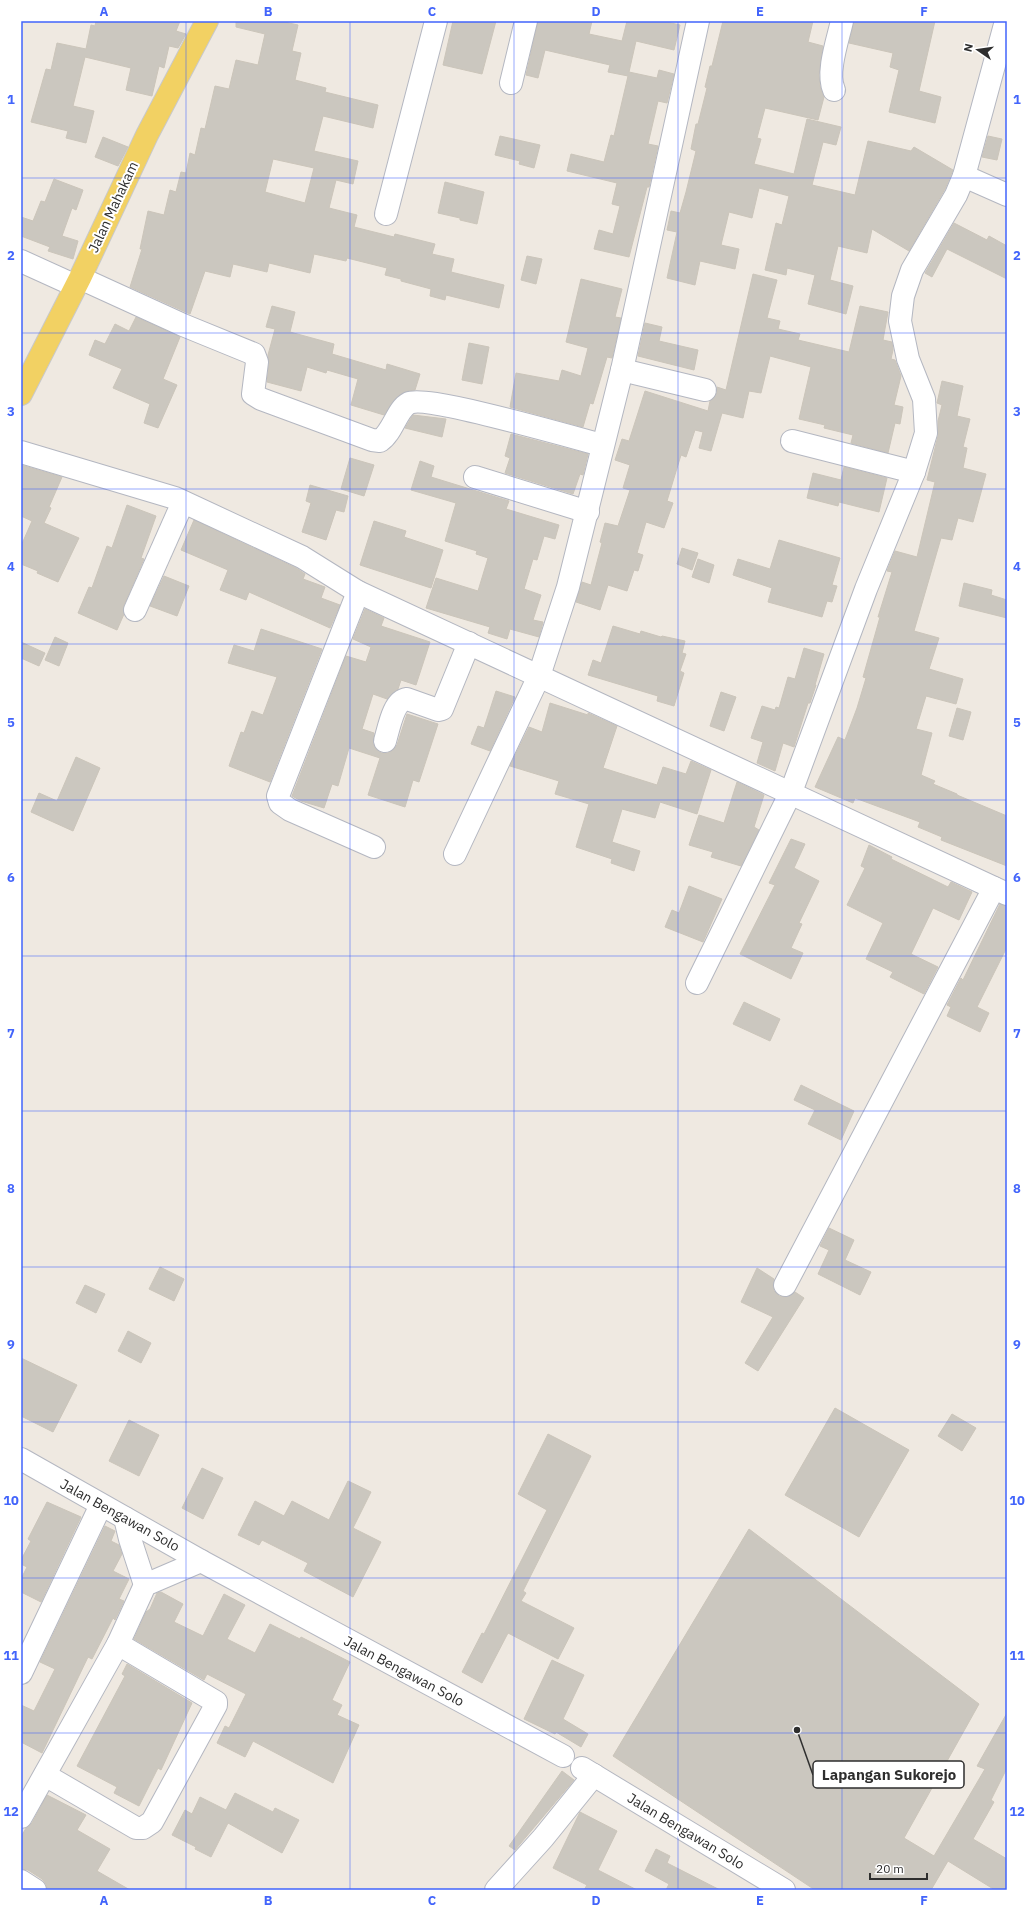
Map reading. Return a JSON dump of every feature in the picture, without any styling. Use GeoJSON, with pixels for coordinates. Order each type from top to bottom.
{"type":"FeatureCollection","features":[{"type":"Feature","properties":{"kind":"main road","name":"Jalan Mahakam"},"geometry":{"type":"LineString","coordinates":[[21,394],[78,282],[147,135],[207,21]]}},
{"type":"Feature","properties":{"kind":"street"},"geometry":{"type":"LineString","coordinates":[[386,214],[436,21]]}},
{"type":"Feature","properties":{"kind":"street"},"geometry":{"type":"LineString","coordinates":[[511,83],[526,21]]}},
{"type":"Feature","properties":{"kind":"street"},"geometry":{"type":"LineString","coordinates":[[455,854],[539,676],[568,587],[588,512],[602,445],[622,370],[698,21]]}},
{"type":"Feature","properties":{"kind":"street"},"geometry":{"type":"LineString","coordinates":[[834,90],[831,74],[842,21]]}},
{"type":"Feature","properties":{"kind":"street"},"geometry":{"type":"LineString","coordinates":[[697,983],[791,792],[866,589],[914,472],[926,433],[924,399],[908,359],[900,321],[903,296],[912,270],[956,195],[986,186],[1006,21]]}},
{"type":"Feature","properties":{"kind":"street"},"geometry":{"type":"LineString","coordinates":[[21,261],[78,282],[254,354],[257,362],[253,394],[261,399],[372,440],[380,441],[387,436],[404,407],[411,402],[427,403],[510,420],[602,445]]}},
{"type":"Feature","properties":{"kind":"street"},"geometry":{"type":"LineString","coordinates":[[622,370],[705,390]]}},
{"type":"Feature","properties":{"kind":"street"},"geometry":{"type":"LineString","coordinates":[[792,441],[914,472]]}},
{"type":"Feature","properties":{"kind":"street"},"geometry":{"type":"LineString","coordinates":[[21,452],[183,502],[302,557],[358,592],[791,792],[1000,891],[784,1285]]}},
{"type":"Feature","properties":{"kind":"street"},"geometry":{"type":"LineString","coordinates":[[475,477],[588,512]]}},
{"type":"Feature","properties":{"kind":"street"},"geometry":{"type":"LineString","coordinates":[[135,610],[183,502]]}},
{"type":"Feature","properties":{"kind":"street"},"geometry":{"type":"LineString","coordinates":[[358,592],[278,796],[280,803],[290,810],[374,847]]}},
{"type":"Feature","properties":{"kind":"street"},"geometry":{"type":"LineString","coordinates":[[385,741],[397,705],[402,700],[407,699],[438,710],[442,709],[469,643]]}},
{"type":"Feature","properties":{"kind":"street","name":"Jalan Bengawan Solo"},"geometry":{"type":"LineString","coordinates":[[21,1459],[201,1561],[563,1756],[784,1890]]}},
{"type":"Feature","properties":{"kind":"street"},"geometry":{"type":"LineString","coordinates":[[21,1673],[101,1505]]}},
{"type":"Feature","properties":{"kind":"street"},"geometry":{"type":"LineString","coordinates":[[125,1518],[130,1539],[145,1585]]}},
{"type":"Feature","properties":{"kind":"street"},"geometry":{"type":"LineString","coordinates":[[21,1818],[118,1644],[145,1585],[201,1561]]}},
{"type":"Feature","properties":{"kind":"street"},"geometry":{"type":"LineString","coordinates":[[45,1775],[136,1828],[143,1828],[152,1822],[156,1815],[216,1705],[216,1702],[118,1644]]}},
{"type":"Feature","properties":{"kind":"street"},"geometry":{"type":"LineString","coordinates":[[496,1890],[543,1838],[588,1772]]}},
{"type":"Feature","properties":{"kind":"street"},"geometry":{"type":"LineString","coordinates":[[21,1881],[35,1890]]}},
{"type":"Feature","properties":{"kind":"building"},"geometry":{"type":"Polygon","coordinates":[[[96,21],[180,21],[176,31],[186,34],[178,48],[169,46],[164,68],[159,66],[152,96],[126,90],[131,68],[85,57],[73,106],[94,111],[86,143],[66,138],[68,131],[31,122],[46,69],[51,70],[57,43],[86,49],[91,25],[95,26],[96,21]]]}},
{"type":"Feature","properties":{"kind":"building"},"geometry":{"type":"Polygon","coordinates":[[[236,21],[280,21],[298,25],[292,51],[301,53],[295,80],[326,88],[325,92],[378,105],[373,128],[323,116],[314,151],[358,161],[353,184],[336,180],[329,208],[357,215],[354,227],[394,237],[395,234],[435,244],[432,254],[454,259],[451,272],[504,285],[499,308],[446,295],[445,300],[430,296],[431,289],[385,275],[387,268],[347,258],[346,261],[314,254],[310,273],[269,263],[267,272],[233,264],[230,277],[205,271],[190,314],[130,287],[142,249],[140,249],[148,211],[164,215],[170,190],[176,192],[181,172],[186,173],[190,153],[195,155],[201,128],[205,129],[215,86],[229,89],[236,60],[258,65],[265,34],[236,27],[236,21]],[[273,159],[265,192],[305,203],[314,168],[273,159]]]}},
{"type":"Feature","properties":{"kind":"building"},"geometry":{"type":"Polygon","coordinates":[[[453,21],[496,21],[482,74],[443,65],[453,21]]]}},
{"type":"Feature","properties":{"kind":"building"},"geometry":{"type":"Polygon","coordinates":[[[538,21],[592,21],[589,34],[622,41],[627,21],[662,21],[680,25],[674,50],[636,41],[629,72],[657,78],[659,70],[674,74],[667,103],[658,101],[648,144],[658,146],[649,187],[647,187],[629,257],[594,249],[599,230],[613,234],[620,206],[612,204],[617,183],[567,171],[571,154],[604,162],[611,135],[614,136],[628,76],[608,72],[610,65],[545,50],[538,78],[526,75],[538,21]]]}},
{"type":"Feature","properties":{"kind":"building"},"geometry":{"type":"Polygon","coordinates":[[[723,21],[813,21],[808,42],[823,46],[819,75],[820,86],[824,97],[818,120],[765,108],[757,138],[761,139],[754,164],[794,174],[807,119],[841,127],[836,145],[823,142],[812,185],[855,195],[868,141],[911,151],[914,147],[953,170],[945,189],[909,251],[872,229],[867,253],[838,246],[830,280],[853,286],[846,314],[808,304],[815,275],[787,268],[786,275],[765,270],[776,223],[782,225],[789,196],[759,188],[752,218],[729,212],[721,245],[739,249],[735,269],[700,261],[695,285],[667,278],[677,232],[667,230],[671,211],[680,213],[686,192],[696,151],[691,149],[696,124],[698,124],[707,88],[705,87],[710,66],[712,66],[723,21]]]}},
{"type":"Feature","properties":{"kind":"building"},"geometry":{"type":"Polygon","coordinates":[[[854,21],[935,21],[919,91],[941,97],[935,123],[889,112],[899,70],[890,67],[893,53],[849,43],[854,21]]]}},
{"type":"Feature","properties":{"kind":"building"},"geometry":{"type":"Polygon","coordinates":[[[500,136],[540,145],[534,168],[519,164],[520,161],[495,155],[500,136]]]}},
{"type":"Feature","properties":{"kind":"building"},"geometry":{"type":"Polygon","coordinates":[[[988,136],[1002,139],[997,160],[982,157],[988,136]]]}},
{"type":"Feature","properties":{"kind":"building"},"geometry":{"type":"Polygon","coordinates":[[[103,137],[128,147],[118,166],[95,157],[103,137]]]}},
{"type":"Feature","properties":{"kind":"building"},"geometry":{"type":"Polygon","coordinates":[[[54,179],[83,190],[76,210],[72,208],[62,236],[78,241],[73,259],[48,251],[50,247],[21,236],[21,217],[33,221],[41,201],[45,202],[54,179]]]}},
{"type":"Feature","properties":{"kind":"building"},"geometry":{"type":"Polygon","coordinates":[[[445,182],[484,192],[477,224],[438,213],[445,182]]]}},
{"type":"Feature","properties":{"kind":"building"},"geometry":{"type":"Polygon","coordinates":[[[954,223],[987,240],[989,236],[1007,246],[1007,279],[947,249],[932,277],[925,273],[954,223]]]}},
{"type":"Feature","properties":{"kind":"building"},"geometry":{"type":"Polygon","coordinates":[[[527,256],[542,259],[536,284],[521,280],[527,256]]]}},
{"type":"Feature","properties":{"kind":"building"},"geometry":{"type":"Polygon","coordinates":[[[753,274],[777,280],[767,318],[780,321],[778,329],[800,334],[798,340],[849,352],[860,306],[888,312],[883,340],[892,342],[893,350],[891,359],[895,360],[901,376],[894,405],[903,407],[900,424],[895,423],[888,453],[851,443],[853,435],[824,428],[825,425],[799,419],[811,367],[770,356],[761,393],[749,391],[743,418],[722,413],[711,451],[699,448],[703,432],[695,430],[686,457],[681,455],[667,501],[673,503],[664,528],[646,522],[637,553],[643,555],[638,571],[634,570],[627,591],[608,585],[600,610],[576,602],[582,582],[591,585],[602,543],[600,542],[605,523],[618,526],[630,490],[623,488],[630,465],[615,460],[622,439],[629,441],[645,391],[708,411],[710,401],[717,393],[717,387],[726,390],[753,274]]]}},
{"type":"Feature","properties":{"kind":"building"},"geometry":{"type":"Polygon","coordinates":[[[581,279],[622,289],[615,317],[621,318],[612,358],[607,357],[593,404],[590,403],[583,427],[510,407],[516,373],[559,381],[562,370],[581,376],[588,348],[566,342],[581,279]]]}},
{"type":"Feature","properties":{"kind":"building"},"geometry":{"type":"Polygon","coordinates":[[[272,306],[295,312],[290,332],[334,344],[332,354],[386,370],[387,364],[420,374],[415,390],[408,391],[398,396],[384,415],[351,405],[358,379],[327,370],[326,373],[307,367],[301,391],[267,382],[269,364],[268,355],[275,329],[266,327],[272,306]]]}},
{"type":"Feature","properties":{"kind":"building"},"geometry":{"type":"Polygon","coordinates":[[[136,317],[180,337],[163,379],[177,385],[158,428],[144,423],[150,404],[113,388],[122,369],[89,355],[95,340],[105,344],[115,324],[129,331],[136,317]]]}},
{"type":"Feature","properties":{"kind":"building"},"geometry":{"type":"Polygon","coordinates":[[[645,323],[662,327],[659,341],[698,350],[694,370],[638,356],[645,323]]]}},
{"type":"Feature","properties":{"kind":"building"},"geometry":{"type":"Polygon","coordinates":[[[469,343],[489,347],[482,384],[462,380],[469,343]]]}},
{"type":"Feature","properties":{"kind":"building"},"geometry":{"type":"Polygon","coordinates":[[[942,381],[963,386],[957,416],[970,419],[963,447],[967,448],[963,468],[986,474],[973,522],[958,518],[952,540],[941,538],[914,631],[939,638],[929,669],[963,679],[956,704],[926,696],[916,729],[932,733],[921,775],[935,781],[933,784],[1007,816],[1007,866],[941,840],[942,837],[918,827],[920,822],[855,798],[853,803],[815,787],[838,737],[845,740],[857,708],[866,678],[863,677],[880,617],[878,617],[892,572],[887,571],[895,551],[917,557],[935,482],[927,480],[938,436],[938,421],[942,405],[937,403],[942,381]]]}},
{"type":"Feature","properties":{"kind":"building"},"geometry":{"type":"Polygon","coordinates":[[[413,415],[446,419],[442,437],[405,428],[413,415]]]}},
{"type":"Feature","properties":{"kind":"building"},"geometry":{"type":"Polygon","coordinates":[[[511,434],[588,454],[583,475],[580,474],[573,494],[505,473],[510,458],[505,456],[511,434]]]}},
{"type":"Feature","properties":{"kind":"building"},"geometry":{"type":"Polygon","coordinates":[[[350,458],[374,465],[364,496],[341,489],[350,458]]]}},
{"type":"Feature","properties":{"kind":"building"},"geometry":{"type":"Polygon","coordinates":[[[420,461],[434,466],[431,477],[509,501],[506,509],[559,525],[555,539],[544,536],[537,560],[533,559],[524,589],[541,595],[533,620],[543,622],[539,637],[510,629],[507,639],[488,633],[490,627],[426,608],[436,578],[478,591],[488,558],[476,554],[477,551],[445,541],[456,503],[411,490],[420,461]]]}},
{"type":"Feature","properties":{"kind":"building"},"geometry":{"type":"Polygon","coordinates":[[[21,465],[62,477],[44,523],[79,538],[58,582],[21,564],[21,546],[32,521],[21,516],[21,465]]]}},
{"type":"Feature","properties":{"kind":"building"},"geometry":{"type":"Polygon","coordinates":[[[844,467],[887,478],[879,512],[839,502],[838,506],[807,498],[813,473],[841,480],[844,467]]]}},
{"type":"Feature","properties":{"kind":"building"},"geometry":{"type":"Polygon","coordinates":[[[310,485],[348,496],[344,512],[336,510],[326,540],[302,532],[311,503],[306,501],[310,485]]]}},
{"type":"Feature","properties":{"kind":"building"},"geometry":{"type":"Polygon","coordinates":[[[127,505],[156,516],[141,558],[144,559],[124,605],[124,614],[117,630],[78,613],[89,587],[92,588],[107,546],[112,548],[127,505]]]}},
{"type":"Feature","properties":{"kind":"building"},"geometry":{"type":"Polygon","coordinates":[[[194,520],[296,568],[305,574],[303,579],[325,587],[321,598],[340,605],[330,628],[249,592],[246,600],[220,590],[228,570],[181,550],[194,520]]]}},
{"type":"Feature","properties":{"kind":"building"},"geometry":{"type":"Polygon","coordinates":[[[374,521],[406,531],[404,537],[443,550],[431,588],[360,565],[374,521]]]}},
{"type":"Feature","properties":{"kind":"building"},"geometry":{"type":"Polygon","coordinates":[[[779,540],[840,558],[832,585],[837,586],[832,602],[827,601],[822,617],[768,602],[772,588],[733,575],[738,559],[770,569],[779,540]]]}},
{"type":"Feature","properties":{"kind":"building"},"geometry":{"type":"Polygon","coordinates":[[[682,548],[698,553],[692,570],[677,564],[682,548]]]}},
{"type":"Feature","properties":{"kind":"building"},"geometry":{"type":"Polygon","coordinates":[[[698,559],[714,565],[709,583],[692,577],[698,559]]]}},
{"type":"Feature","properties":{"kind":"building"},"geometry":{"type":"Polygon","coordinates":[[[164,576],[189,586],[177,616],[150,606],[164,576]]]}},
{"type":"Feature","properties":{"kind":"building"},"geometry":{"type":"Polygon","coordinates":[[[964,583],[992,590],[991,595],[1007,600],[1007,618],[959,606],[964,583]]]}},
{"type":"Feature","properties":{"kind":"building"},"geometry":{"type":"Polygon","coordinates":[[[365,609],[384,618],[381,626],[430,642],[416,685],[401,680],[398,689],[387,699],[373,694],[362,729],[374,733],[373,744],[376,749],[381,753],[388,753],[397,745],[407,714],[438,724],[419,782],[413,780],[405,807],[368,795],[380,758],[349,748],[338,786],[332,784],[324,808],[301,801],[292,796],[346,656],[366,662],[371,647],[353,639],[365,609]]]}},
{"type":"Feature","properties":{"kind":"building"},"geometry":{"type":"Polygon","coordinates":[[[613,626],[640,634],[641,631],[661,637],[685,641],[682,653],[686,654],[680,671],[684,673],[674,706],[657,701],[658,696],[588,675],[593,660],[601,663],[613,626]]]}},
{"type":"Feature","properties":{"kind":"building"},"geometry":{"type":"Polygon","coordinates":[[[261,629],[322,649],[270,782],[229,766],[241,732],[244,733],[252,711],[263,715],[277,677],[228,663],[234,645],[254,651],[261,629]]]}},
{"type":"Feature","properties":{"kind":"building"},"geometry":{"type":"Polygon","coordinates":[[[55,637],[68,643],[59,666],[45,660],[55,637]]]}},
{"type":"Feature","properties":{"kind":"building"},"geometry":{"type":"Polygon","coordinates":[[[21,642],[45,653],[39,666],[21,658],[21,642]]]}},
{"type":"Feature","properties":{"kind":"building"},"geometry":{"type":"Polygon","coordinates":[[[804,648],[824,654],[816,685],[810,703],[808,703],[794,747],[783,743],[775,771],[757,763],[763,742],[751,738],[762,706],[775,710],[776,707],[779,708],[788,677],[795,679],[804,648]]]}},
{"type":"Feature","properties":{"kind":"building"},"geometry":{"type":"Polygon","coordinates":[[[496,691],[515,697],[490,751],[471,744],[478,726],[484,728],[496,691]]]}},
{"type":"Feature","properties":{"kind":"building"},"geometry":{"type":"Polygon","coordinates":[[[721,692],[736,697],[724,731],[710,726],[721,692]]]}},
{"type":"Feature","properties":{"kind":"building"},"geometry":{"type":"Polygon","coordinates":[[[550,703],[588,715],[588,713],[617,726],[603,768],[657,785],[663,767],[686,774],[691,761],[711,770],[697,814],[660,802],[655,818],[622,809],[612,842],[640,851],[634,871],[611,863],[612,859],[576,847],[589,804],[555,794],[559,781],[510,766],[529,727],[542,732],[550,703]]]}},
{"type":"Feature","properties":{"kind":"building"},"geometry":{"type":"Polygon","coordinates":[[[957,708],[971,712],[963,740],[949,736],[957,708]]]}},
{"type":"Feature","properties":{"kind":"building"},"geometry":{"type":"Polygon","coordinates":[[[76,757],[100,768],[73,831],[31,812],[39,793],[57,801],[76,757]]]}},
{"type":"Feature","properties":{"kind":"building"},"geometry":{"type":"Polygon","coordinates":[[[737,782],[764,795],[754,827],[759,830],[741,866],[711,857],[713,852],[689,845],[699,815],[724,823],[737,782]]]}},
{"type":"Feature","properties":{"kind":"building"},"geometry":{"type":"Polygon","coordinates":[[[791,839],[805,844],[794,868],[819,881],[799,923],[802,924],[791,948],[803,953],[791,979],[740,954],[775,885],[769,883],[791,839]]]}},
{"type":"Feature","properties":{"kind":"building"},"geometry":{"type":"Polygon","coordinates":[[[869,845],[892,857],[891,859],[948,887],[951,882],[972,892],[959,920],[933,908],[911,954],[938,967],[924,994],[890,977],[893,972],[866,959],[883,923],[847,905],[865,868],[861,866],[869,845]]]}},
{"type":"Feature","properties":{"kind":"building"},"geometry":{"type":"Polygon","coordinates":[[[689,886],[722,899],[703,942],[665,927],[672,910],[679,913],[689,886]]]}},
{"type":"Feature","properties":{"kind":"building"},"geometry":{"type":"Polygon","coordinates":[[[1000,904],[1007,906],[1007,947],[977,1007],[989,1013],[980,1032],[947,1016],[951,1007],[947,1005],[961,978],[963,980],[1000,904]]]}},
{"type":"Feature","properties":{"kind":"building"},"geometry":{"type":"Polygon","coordinates":[[[744,1002],[780,1019],[770,1041],[733,1024],[744,1002]]]}},
{"type":"Feature","properties":{"kind":"building"},"geometry":{"type":"Polygon","coordinates":[[[801,1085],[854,1111],[841,1140],[808,1124],[815,1110],[794,1100],[801,1085]]]}},
{"type":"Feature","properties":{"kind":"building"},"geometry":{"type":"Polygon","coordinates":[[[829,1228],[854,1240],[845,1260],[871,1272],[860,1295],[818,1274],[829,1250],[820,1246],[829,1228]]]}},
{"type":"Feature","properties":{"kind":"building"},"geometry":{"type":"Polygon","coordinates":[[[160,1267],[184,1279],[174,1301],[149,1289],[160,1267]]]}},
{"type":"Feature","properties":{"kind":"building"},"geometry":{"type":"Polygon","coordinates":[[[757,1268],[774,1279],[774,1291],[779,1296],[786,1297],[795,1292],[804,1298],[758,1371],[745,1363],[773,1317],[741,1302],[757,1268]]]}},
{"type":"Feature","properties":{"kind":"building"},"geometry":{"type":"Polygon","coordinates":[[[85,1285],[105,1294],[96,1313],[76,1303],[85,1285]]]}},
{"type":"Feature","properties":{"kind":"building"},"geometry":{"type":"Polygon","coordinates":[[[128,1331],[151,1343],[141,1363],[118,1351],[128,1331]]]}},
{"type":"Feature","properties":{"kind":"building"},"geometry":{"type":"Polygon","coordinates":[[[21,1358],[77,1385],[53,1432],[21,1416],[21,1358]]]}},
{"type":"Feature","properties":{"kind":"building"},"geometry":{"type":"Polygon","coordinates":[[[835,1408],[909,1450],[859,1537],[785,1495],[835,1408]]]}},
{"type":"Feature","properties":{"kind":"building"},"geometry":{"type":"Polygon","coordinates":[[[952,1414],[976,1428],[962,1451],[938,1436],[952,1414]]]}},
{"type":"Feature","properties":{"kind":"building"},"geometry":{"type":"Polygon","coordinates":[[[129,1420],[159,1435],[139,1476],[109,1461],[129,1420]]]}},
{"type":"Feature","properties":{"kind":"building"},"geometry":{"type":"Polygon","coordinates":[[[548,1434],[591,1456],[523,1591],[526,1593],[521,1601],[574,1628],[558,1659],[508,1633],[482,1683],[462,1672],[482,1633],[484,1634],[547,1510],[518,1494],[548,1434]]]}},
{"type":"Feature","properties":{"kind":"building"},"geometry":{"type":"Polygon","coordinates":[[[202,1468],[223,1478],[203,1519],[182,1508],[202,1468]]]}},
{"type":"Feature","properties":{"kind":"building"},"geometry":{"type":"Polygon","coordinates":[[[348,1481],[371,1492],[353,1528],[381,1542],[353,1597],[304,1571],[308,1563],[262,1540],[259,1545],[238,1535],[255,1501],[284,1516],[292,1501],[329,1520],[348,1481]]]}},
{"type":"Feature","properties":{"kind":"building"},"geometry":{"type":"Polygon","coordinates":[[[47,1502],[81,1517],[41,1602],[21,1592],[21,1579],[27,1567],[21,1564],[21,1560],[31,1541],[28,1539],[47,1502]]]}},
{"type":"Feature","properties":{"kind":"building"},"geometry":{"type":"Polygon","coordinates":[[[105,1526],[115,1531],[111,1541],[119,1545],[122,1554],[113,1571],[129,1579],[119,1599],[124,1601],[115,1620],[113,1618],[92,1659],[88,1657],[42,1753],[21,1742],[21,1705],[34,1711],[55,1669],[40,1662],[105,1526]]]}},
{"type":"Feature","properties":{"kind":"building"},"geometry":{"type":"Polygon","coordinates":[[[749,1529],[979,1704],[904,1838],[934,1856],[985,1769],[977,1766],[1007,1713],[1007,1768],[991,1800],[994,1802],[973,1839],[1007,1859],[1007,1890],[995,1890],[948,1861],[931,1890],[815,1890],[613,1756],[749,1529]]]}},
{"type":"Feature","properties":{"kind":"building"},"geometry":{"type":"Polygon","coordinates":[[[161,1592],[183,1604],[174,1622],[203,1636],[224,1594],[245,1605],[227,1639],[255,1653],[270,1624],[300,1639],[301,1637],[350,1662],[332,1700],[342,1705],[337,1715],[359,1725],[333,1783],[253,1741],[245,1757],[217,1743],[225,1726],[229,1728],[246,1694],[207,1674],[204,1680],[134,1639],[146,1612],[150,1609],[157,1593],[161,1592]]]}},
{"type":"Feature","properties":{"kind":"building"},"geometry":{"type":"Polygon","coordinates":[[[552,1660],[584,1675],[563,1719],[588,1734],[581,1747],[556,1732],[555,1734],[524,1719],[552,1660]]]}},
{"type":"Feature","properties":{"kind":"building"},"geometry":{"type":"Polygon","coordinates":[[[127,1664],[192,1703],[161,1770],[158,1768],[139,1806],[114,1793],[117,1787],[77,1766],[125,1676],[122,1674],[127,1664]]]}},
{"type":"Feature","properties":{"kind":"building"},"geometry":{"type":"Polygon","coordinates":[[[562,1771],[574,1780],[515,1850],[509,1846],[562,1771]]]}},
{"type":"Feature","properties":{"kind":"building"},"geometry":{"type":"Polygon","coordinates":[[[235,1793],[273,1812],[275,1808],[299,1820],[282,1853],[228,1823],[211,1857],[195,1849],[196,1847],[172,1835],[185,1810],[192,1814],[200,1797],[226,1810],[235,1793]]]}},
{"type":"Feature","properties":{"kind":"building"},"geometry":{"type":"Polygon","coordinates":[[[47,1795],[86,1815],[77,1830],[110,1849],[97,1871],[130,1890],[47,1890],[46,1884],[42,1879],[28,1870],[21,1869],[21,1837],[26,1828],[32,1823],[47,1795]]]}},
{"type":"Feature","properties":{"kind":"building"},"geometry":{"type":"Polygon","coordinates":[[[580,1812],[617,1831],[598,1870],[637,1890],[584,1890],[587,1885],[553,1868],[580,1812]]]}},
{"type":"Feature","properties":{"kind":"building"},"geometry":{"type":"Polygon","coordinates":[[[656,1849],[670,1856],[667,1863],[720,1890],[666,1890],[669,1884],[645,1871],[656,1849]]]}},
{"type":"Feature","properties":{"kind":"place","name":"Lapangan Sukorejo"},"geometry":{"type":"Point","coordinates":[797,1730]}}]}
